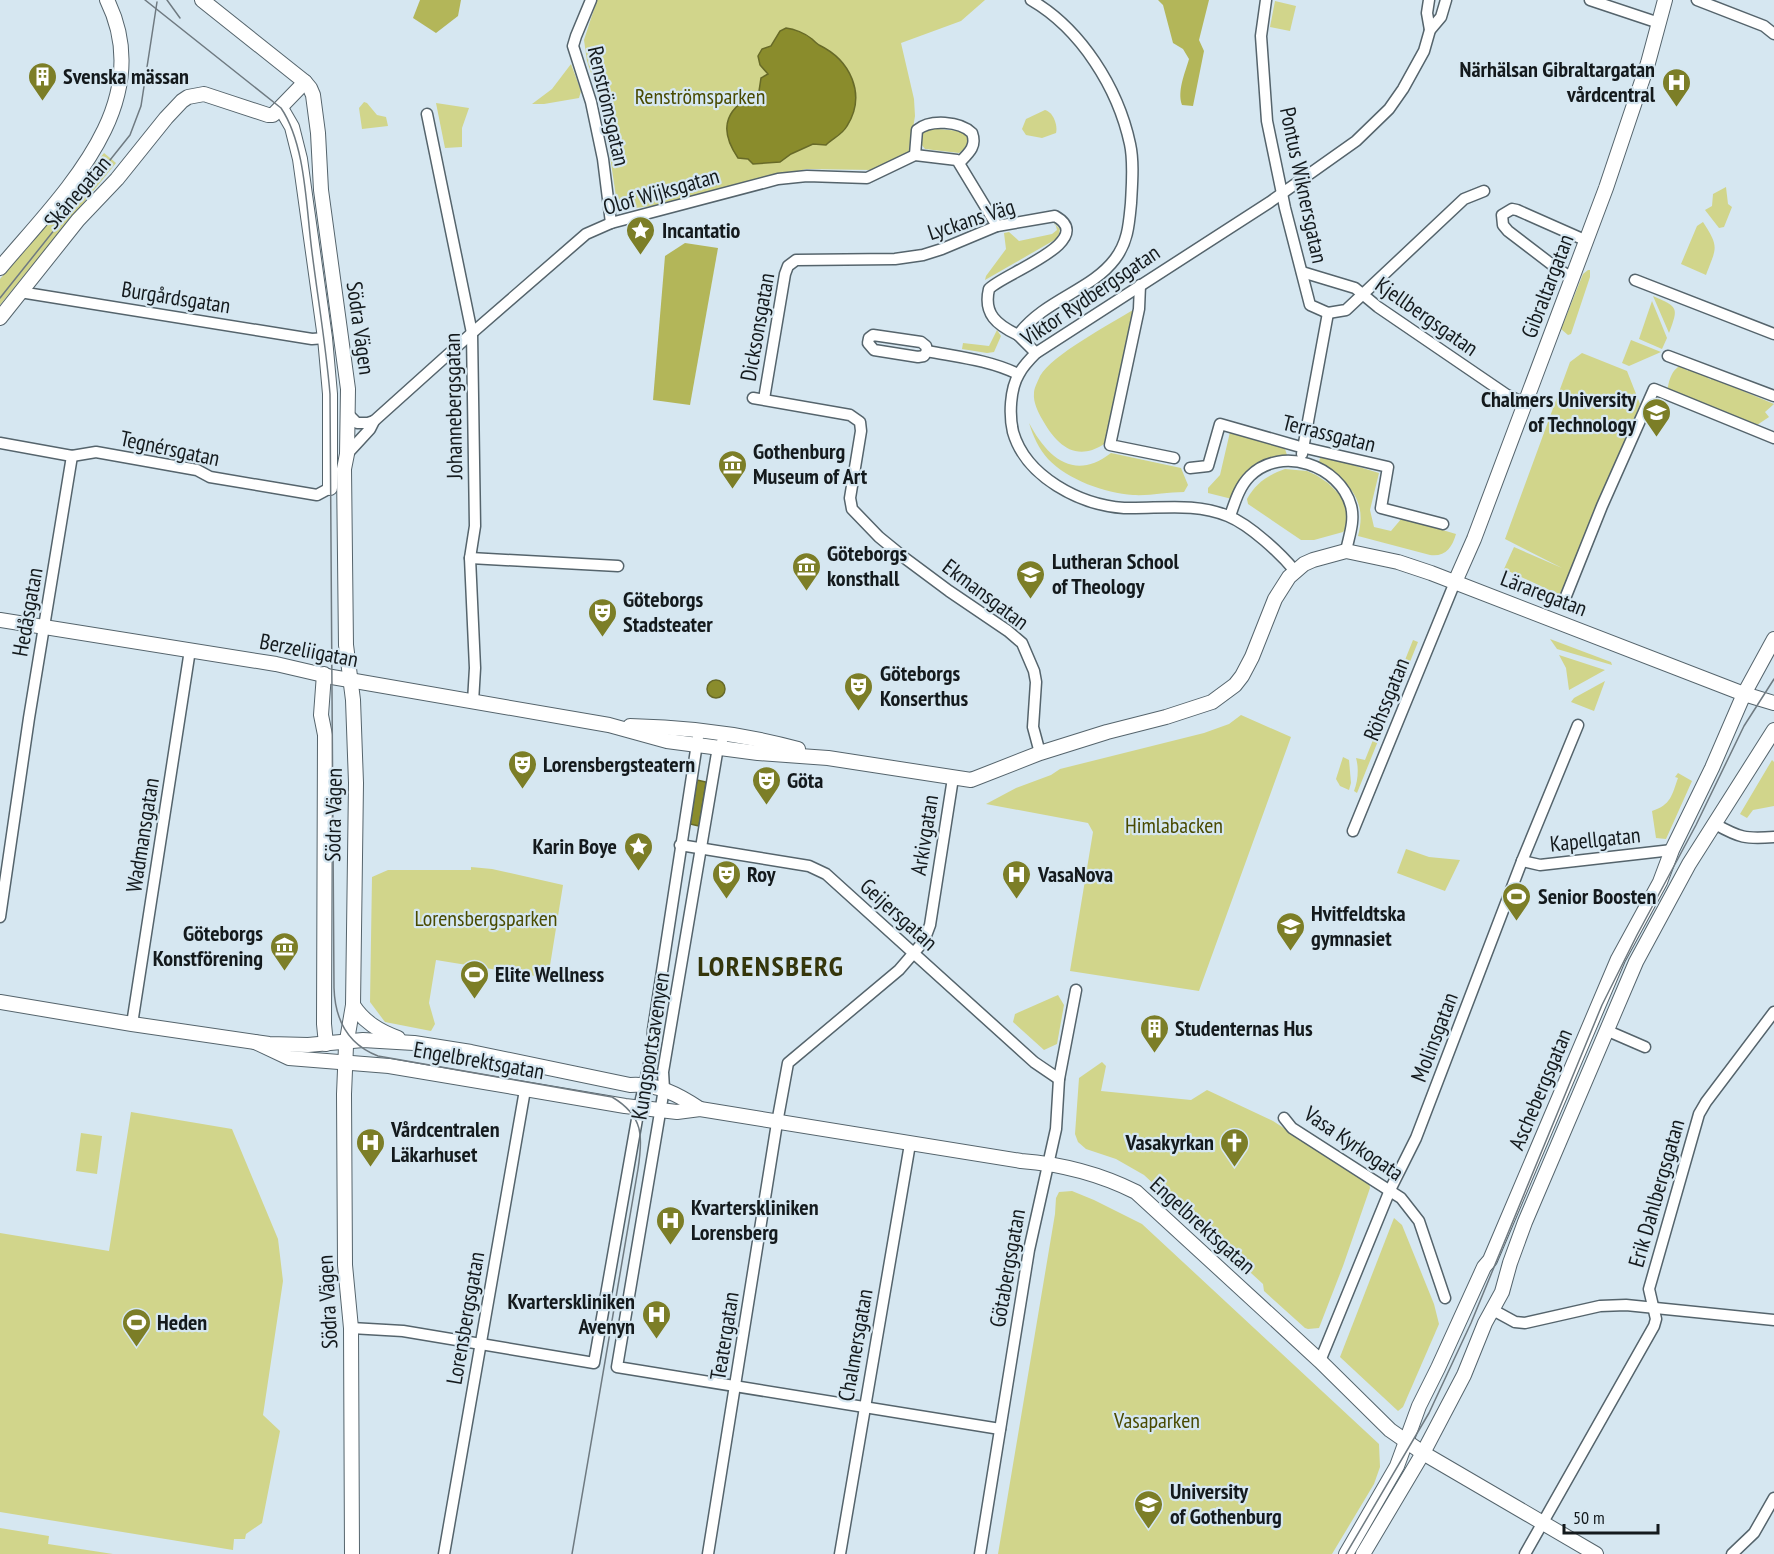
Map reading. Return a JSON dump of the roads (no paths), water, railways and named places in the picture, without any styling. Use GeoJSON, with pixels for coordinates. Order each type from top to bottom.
{"type":"FeatureCollection","features":[{"type":"Feature","properties":{"kind":"street","name":"Skånegatan"},"geometry":{"type":"LineString","coordinates":[[0,268],[78,174],[103,137],[115,105],[121,73],[118,34],[114,15],[107,0]]}},
{"type":"Feature","properties":{"kind":"street"},"geometry":{"type":"LineString","coordinates":[[114,15],[119,0]]}},
{"type":"Feature","properties":{"kind":"street"},"geometry":{"type":"LineString","coordinates":[[202,0],[305,82],[281,108]]}},
{"type":"Feature","properties":{"kind":"street","name":"Renströmsgatan"},"geometry":{"type":"LineString","coordinates":[[591,0],[573,46],[591,102],[603,159],[610,223]]}},
{"type":"Feature","properties":{"kind":"street"},"geometry":{"type":"LineString","coordinates":[[1031,0],[1050,13],[1085,48],[1108,84],[1122,115],[1130,144],[1131,196],[1128,233],[1115,259],[1098,275],[1034,317],[1018,335],[1036,353]]}},
{"type":"Feature","properties":{"kind":"street","name":"Pontus Wiknersgatan"},"geometry":{"type":"LineString","coordinates":[[1266,0],[1261,36],[1267,121],[1282,194],[1310,305],[1328,313]]}},
{"type":"Feature","properties":{"kind":"street","name":"Viktor Rydbergsgatan"},"geometry":{"type":"LineString","coordinates":[[1429,0],[1427,13],[1430,30]]}},
{"type":"Feature","properties":{"kind":"street","name":"Viktor Rydbergsgatan"},"geometry":{"type":"LineString","coordinates":[[1295,571],[1287,561],[1252,531],[1230,516],[1189,506],[1124,508],[1110,506],[1084,499],[1052,483],[1030,463],[1014,436],[1011,410],[1018,374],[1036,353],[1282,194],[1356,141],[1389,109],[1413,73],[1424,51],[1430,30],[1441,17],[1446,0]]}},
{"type":"Feature","properties":{"kind":"street"},"geometry":{"type":"LineString","coordinates":[[1590,0],[1659,23]]}},
{"type":"Feature","properties":{"kind":"street","name":"Gibraltargatan"},"geometry":{"type":"LineString","coordinates":[[1455,582],[1474,539],[1587,240],[1618,154],[1665,0]]}},
{"type":"Feature","properties":{"kind":"street"},"geometry":{"type":"LineString","coordinates":[[1697,0],[1764,26],[1774,34]]}},
{"type":"Feature","properties":{"kind":"street","name":"Södra Vägen"},"geometry":{"type":"LineString","coordinates":[[305,82],[313,95],[317,118],[321,190],[348,389],[347,454],[344,469],[346,634],[356,783],[353,1005],[346,1041],[345,1062],[345,1265],[351,1328],[352,1554]]}},
{"type":"Feature","properties":{"kind":"street","name":"Skånegatan"},"geometry":{"type":"LineString","coordinates":[[0,318],[78,220],[117,179],[166,118],[188,97],[196,94],[208,95],[268,115],[273,115],[281,108]]}},
{"type":"Feature","properties":{"kind":"street","name":"Södra Vägen"},"geometry":{"type":"LineString","coordinates":[[281,108],[292,127],[300,159],[325,338],[330,394],[330,488]]}},
{"type":"Feature","properties":{"kind":"street","name":"Johannebergsgatan"},"geometry":{"type":"LineString","coordinates":[[427,114],[472,333],[475,526],[470,558],[475,668],[473,702]]}},
{"type":"Feature","properties":{"kind":"street"},"geometry":{"type":"LineString","coordinates":[[915,155],[917,130],[925,124],[964,126],[972,133],[974,144],[972,150],[960,162],[997,226]]}},
{"type":"Feature","properties":{"kind":"street","name":"Olof Wijksgatan"},"geometry":{"type":"LineString","coordinates":[[347,454],[370,429],[374,421],[586,234],[610,223],[778,179],[807,176],[867,178],[915,155],[949,157],[960,162]]}},
{"type":"Feature","properties":{"kind":"street"},"geometry":{"type":"LineString","coordinates":[[1300,461],[1328,313],[1346,310],[1464,199],[1484,191]]}},
{"type":"Feature","properties":{"kind":"street"},"geometry":{"type":"LineString","coordinates":[[1573,278],[1508,231],[1503,225],[1502,215],[1512,209],[1517,210],[1587,240]]}},
{"type":"Feature","properties":{"kind":"street","name":"Lyckans Väg"},"geometry":{"type":"LineString","coordinates":[[790,263],[796,260],[895,259],[923,255],[997,226],[1052,216],[1061,220],[1066,228],[1063,240],[1055,250],[990,287],[987,302],[990,314],[999,324],[1018,335]]}},
{"type":"Feature","properties":{"kind":"street","name":"Dicksonsgatan"},"geometry":{"type":"LineString","coordinates":[[790,263],[785,274],[759,399],[850,414],[860,422],[861,431],[850,498]]}},
{"type":"Feature","properties":{"kind":"street","name":"Kjellbergsgatan"},"geometry":{"type":"LineString","coordinates":[[1302,272],[1354,288],[1498,388],[1524,403]]}},
{"type":"Feature","properties":{"kind":"street"},"geometry":{"type":"LineString","coordinates":[[1635,280],[1774,334]]}},
{"type":"Feature","properties":{"kind":"street"},"geometry":{"type":"LineString","coordinates":[[1140,285],[1139,309],[1110,445],[1174,458]]}},
{"type":"Feature","properties":{"kind":"street","name":"Burgårdsgatan"},"geometry":{"type":"LineString","coordinates":[[20,292],[312,339],[325,338]]}},
{"type":"Feature","properties":{"kind":"street"},"geometry":{"type":"LineString","coordinates":[[877,335],[921,342],[926,346],[927,351],[924,356],[918,357],[874,350],[868,343],[869,338],[877,335]]}},
{"type":"Feature","properties":{"kind":"street"},"geometry":{"type":"LineString","coordinates":[[927,351],[985,362],[1018,374]]}},
{"type":"Feature","properties":{"kind":"street"},"geometry":{"type":"LineString","coordinates":[[1668,356],[1774,396]]}},
{"type":"Feature","properties":{"kind":"street"},"geometry":{"type":"LineString","coordinates":[[1566,596],[1602,506],[1654,389],[1774,438]]}},
{"type":"Feature","properties":{"kind":"street"},"geometry":{"type":"LineString","coordinates":[[348,414],[357,423],[374,421]]}},
{"type":"Feature","properties":{"kind":"street","name":"Terrassgatan"},"geometry":{"type":"LineString","coordinates":[[1190,468],[1208,466],[1220,424],[1303,448],[1388,467],[1381,508],[1443,524]]}},
{"type":"Feature","properties":{"kind":"street","name":"Tegnérsgatan"},"geometry":{"type":"LineString","coordinates":[[0,443],[72,456],[96,452],[197,470],[210,477],[317,495],[330,488]]}},
{"type":"Feature","properties":{"kind":"street","name":"Hedåsgatan"},"geometry":{"type":"LineString","coordinates":[[0,917],[29,718],[72,456]]}},
{"type":"Feature","properties":{"kind":"street"},"geometry":{"type":"LineString","coordinates":[[1230,516],[1240,489],[1250,476],[1278,461],[1300,461],[1330,476],[1340,485],[1348,499],[1352,524],[1346,551]]}},
{"type":"Feature","properties":{"kind":"street","name":"Ekmansgatan"},"geometry":{"type":"LineString","coordinates":[[850,498],[854,512],[879,537],[1022,643],[1034,671],[1036,682],[1032,727],[1040,753]]}},
{"type":"Feature","properties":{"kind":"street","name":"Läraregatan"},"geometry":{"type":"LineString","coordinates":[[1295,571],[1313,560],[1346,551],[1398,562],[1744,694],[1768,701]]}},
{"type":"Feature","properties":{"kind":"street"},"geometry":{"type":"LineString","coordinates":[[470,558],[618,566]]}},
{"type":"Feature","properties":{"kind":"street"},"geometry":{"type":"LineString","coordinates":[[698,738],[718,747],[758,753],[828,758],[971,780],[1040,753],[1203,706],[1225,694],[1242,676],[1275,599],[1295,571]]}},
{"type":"Feature","properties":{"kind":"street","name":"Röhssgatan"},"geometry":{"type":"LineString","coordinates":[[1353,831],[1455,582]]}},
{"type":"Feature","properties":{"kind":"street","name":"Berzeliigatan"},"geometry":{"type":"LineString","coordinates":[[0,620],[276,664],[473,702],[609,725],[668,726],[698,738]]}},
{"type":"Feature","properties":{"kind":"street","name":"Aschebergsgatan"},"geometry":{"type":"LineString","coordinates":[[1346,1554],[1397,1466],[1419,1406],[1484,1267],[1490,1260],[1618,959],[1660,882],[1672,850],[1712,768],[1744,694],[1774,639]]}},
{"type":"Feature","properties":{"kind":"street","name":"Wadmansgatan"},"geometry":{"type":"LineString","coordinates":[[132,1024],[190,650]]}},
{"type":"Feature","properties":{"kind":"street"},"geometry":{"type":"LineString","coordinates":[[1768,701],[1756,691],[1755,685],[1774,650]]}},
{"type":"Feature","properties":{"kind":"street","name":"Södra Vägen"},"geometry":{"type":"LineString","coordinates":[[324,674],[321,704],[325,735],[324,1024],[326,1044]]}},
{"type":"Feature","properties":{"kind":"street","name":"Molinsgatan"},"geometry":{"type":"LineString","coordinates":[[1320,1361],[1390,1190],[1416,1138],[1522,861],[1578,725]]}},
{"type":"Feature","properties":{"kind":"street","name":"Aschebergsgatan"},"geometry":{"type":"LineString","coordinates":[[1363,1554],[1423,1453],[1464,1375],[1485,1323],[1494,1310],[1526,1222],[1636,962],[1689,864],[1774,730]]}},
{"type":"Feature","properties":{"kind":"street"},"geometry":{"type":"LineString","coordinates":[[718,747],[728,735]]}},
{"type":"Feature","properties":{"kind":"street"},"geometry":{"type":"LineString","coordinates":[[698,738],[728,735],[760,738],[828,758]]}},
{"type":"Feature","properties":{"kind":"street","name":"Kungsportsavenyen"},"geometry":{"type":"LineString","coordinates":[[481,1344],[594,1363],[639,1108],[652,1051],[653,1030],[676,888],[680,845],[698,738]]}},
{"type":"Feature","properties":{"kind":"street","name":"Kungsportsavenyen"},"geometry":{"type":"LineString","coordinates":[[718,747],[663,1072],[660,1110],[617,1367],[735,1386]]}},
{"type":"Feature","properties":{"kind":"street","name":"Arkivgatan"},"geometry":{"type":"LineString","coordinates":[[777,1123],[788,1063],[899,970],[924,941],[930,925],[953,778]]}},
{"type":"Feature","properties":{"kind":"street"},"geometry":{"type":"LineString","coordinates":[[1715,824],[1745,838],[1774,837]]}},
{"type":"Feature","properties":{"kind":"street","name":"Geijersgatan"},"geometry":{"type":"LineString","coordinates":[[680,845],[809,866],[826,874],[1034,1062],[1059,1079]]}},
{"type":"Feature","properties":{"kind":"street","name":"Kapellgatan"},"geometry":{"type":"LineString","coordinates":[[1522,861],[1540,865],[1672,850]]}},
{"type":"Feature","properties":{"kind":"street","name":"Götabergsgatan"},"geometry":{"type":"LineString","coordinates":[[980,1554],[1029,1250],[1056,1129],[1059,1079],[1076,990]]}},
{"type":"Feature","properties":{"kind":"street","name":"Engelbrektsgatan"},"geometry":{"type":"LineString","coordinates":[[0,1002],[255,1042],[308,1046],[363,1040],[414,1043],[630,1084],[644,1083],[680,1095],[700,1110]]}},
{"type":"Feature","properties":{"kind":"street","name":"Engelbrektsgatan"},"geometry":{"type":"LineString","coordinates":[[353,1005],[362,1018],[379,1030],[414,1043]]}},
{"type":"Feature","properties":{"kind":"street","name":"Erik Dahlbergsgatan"},"geometry":{"type":"LineString","coordinates":[[1525,1554],[1650,1333],[1656,1318],[1649,1289],[1695,1126],[1706,1102],[1774,1011]]}},
{"type":"Feature","properties":{"kind":"street"},"geometry":{"type":"LineString","coordinates":[[1608,1031],[1645,1047]]}},
{"type":"Feature","properties":{"kind":"street","name":"Engelbrektsgatan"},"geometry":{"type":"LineString","coordinates":[[255,1042],[289,1058],[389,1066],[639,1108],[677,1112],[700,1110],[1021,1161],[1049,1163],[1113,1180],[1136,1192],[1320,1361],[1390,1430],[1423,1453],[1596,1554]]}},
{"type":"Feature","properties":{"kind":"street","name":"Lorensbergsgatan"},"geometry":{"type":"LineString","coordinates":[[444,1554],[525,1089]]}},
{"type":"Feature","properties":{"kind":"street","name":"Vasa Kyrkogata"},"geometry":{"type":"LineString","coordinates":[[1284,1118],[1292,1128],[1401,1198],[1419,1221],[1445,1298]]}},
{"type":"Feature","properties":{"kind":"street","name":"Teatergatan"},"geometry":{"type":"LineString","coordinates":[[708,1554],[777,1123]]}},
{"type":"Feature","properties":{"kind":"street","name":"Chalmersgatan"},"geometry":{"type":"LineString","coordinates":[[840,1554],[910,1144]]}},
{"type":"Feature","properties":{"kind":"street"},"geometry":{"type":"LineString","coordinates":[[1494,1310],[1515,1322],[1525,1323],[1599,1306],[1654,1307],[1774,1320]]}},
{"type":"Feature","properties":{"kind":"street"},"geometry":{"type":"LineString","coordinates":[[351,1328],[404,1331],[481,1344]]}},
{"type":"Feature","properties":{"kind":"street"},"geometry":{"type":"LineString","coordinates":[[735,1386],[1000,1430]]}},
{"type":"Feature","properties":{"kind":"street"},"geometry":{"type":"LineString","coordinates":[[1732,1554],[1754,1533],[1774,1498]]}},
{"type":"Feature","properties":{"kind":"tram line"},"geometry":{"type":"LineString","coordinates":[[145,0],[281,108],[296,140],[304,177],[330,394],[334,988],[340,1020],[358,1045],[378,1056],[612,1097],[630,1112],[639,1128],[641,1147],[638,1169],[572,1554]]}},
{"type":"Feature","properties":{"kind":"tram line"},"geometry":{"type":"LineString","coordinates":[[167,0],[180,18]]}},
{"type":"Feature","properties":{"kind":"tram line"},"geometry":{"type":"LineString","coordinates":[[0,298],[130,135],[141,106],[157,2]]}},
{"type":"Feature","properties":{"kind":"tram line"},"geometry":{"type":"LineString","coordinates":[[1346,1554],[1429,1413],[1471,1323],[1602,1005],[1696,825],[1744,726],[1774,679]]}},
{"type":"Feature","properties":{"kind":"place","name":"Svenska mässan"},"geometry":{"type":"Point","coordinates":[42,102]}},
{"type":"Feature","properties":{"kind":"place","name":"Närhälsan Gibraltargatan vårdcentral"},"geometry":{"type":"Point","coordinates":[1676,108]}},
{"type":"Feature","properties":{"kind":"place","name":"Incantatio"},"geometry":{"type":"Point","coordinates":[641,256]}},
{"type":"Feature","properties":{"kind":"place","name":"Chalmers University of Technology"},"geometry":{"type":"Point","coordinates":[1657,438]}},
{"type":"Feature","properties":{"kind":"place","name":"Gothenburg Museum of Art"},"geometry":{"type":"Point","coordinates":[732,490]}},
{"type":"Feature","properties":{"kind":"place","name":"Göteborgs konsthall"},"geometry":{"type":"Point","coordinates":[806,592]}},
{"type":"Feature","properties":{"kind":"place","name":"Lutheran School of Theology"},"geometry":{"type":"Point","coordinates":[1031,600]}},
{"type":"Feature","properties":{"kind":"place","name":"Göteborgs Stadsteater"},"geometry":{"type":"Point","coordinates":[602,638]}},
{"type":"Feature","properties":{"kind":"place","name":"Göteborgs Konserthus"},"geometry":{"type":"Point","coordinates":[859,712]}},
{"type":"Feature","properties":{"kind":"place","name":"Lorensbergsteatern"},"geometry":{"type":"Point","coordinates":[522,790]}},
{"type":"Feature","properties":{"kind":"place","name":"Göta"},"geometry":{"type":"Point","coordinates":[766,806]}},
{"type":"Feature","properties":{"kind":"place","name":"Karin Boye"},"geometry":{"type":"Point","coordinates":[638,872]}},
{"type":"Feature","properties":{"kind":"place","name":"Roy"},"geometry":{"type":"Point","coordinates":[726,900]}},
{"type":"Feature","properties":{"kind":"place","name":"VasaNova"},"geometry":{"type":"Point","coordinates":[1017,900]}},
{"type":"Feature","properties":{"kind":"place","name":"Senior Boosten"},"geometry":{"type":"Point","coordinates":[1517,922]}},
{"type":"Feature","properties":{"kind":"place","name":"Hvitfeldtska gymnasiet"},"geometry":{"type":"Point","coordinates":[1290,952]}},
{"type":"Feature","properties":{"kind":"place","name":"Göteborgs Konstförening"},"geometry":{"type":"Point","coordinates":[284,972]}},
{"type":"Feature","properties":{"kind":"place","name":"Elite Wellness"},"geometry":{"type":"Point","coordinates":[474,1000]}},
{"type":"Feature","properties":{"kind":"place","name":"Studenternas Hus"},"geometry":{"type":"Point","coordinates":[1154,1054]}},
{"type":"Feature","properties":{"kind":"place","name":"Vårdcentralen Läkarhuset"},"geometry":{"type":"Point","coordinates":[370,1168]}},
{"type":"Feature","properties":{"kind":"place","name":"Vasakyrkan"},"geometry":{"type":"Point","coordinates":[1235,1168]}},
{"type":"Feature","properties":{"kind":"place","name":"Kvarterskliniken Lorensberg"},"geometry":{"type":"Point","coordinates":[670,1246]}},
{"type":"Feature","properties":{"kind":"place","name":"Kvarterskliniken Avenyn"},"geometry":{"type":"Point","coordinates":[656,1340]}},
{"type":"Feature","properties":{"kind":"place","name":"Heden"},"geometry":{"type":"Point","coordinates":[136,1348]}},
{"type":"Feature","properties":{"kind":"place","name":"University of Gothenburg"},"geometry":{"type":"Point","coordinates":[1149,1530]}},
{"type":"Feature","properties":{"kind":"district","name":"LORENSBERG"},"geometry":{"type":"Point","coordinates":[771,965]}},
{"type":"Feature","properties":{"kind":"park label","name":"Renströmsparken"},"geometry":{"type":"Point","coordinates":[700,96]}},
{"type":"Feature","properties":{"kind":"park label","name":"Himlabacken"},"geometry":{"type":"Point","coordinates":[1174,825]}},
{"type":"Feature","properties":{"kind":"park label","name":"Lorensbergsparken"},"geometry":{"type":"Point","coordinates":[486,918]}},
{"type":"Feature","properties":{"kind":"park label","name":"Vasaparken"},"geometry":{"type":"Point","coordinates":[1157,1420]}}]}
